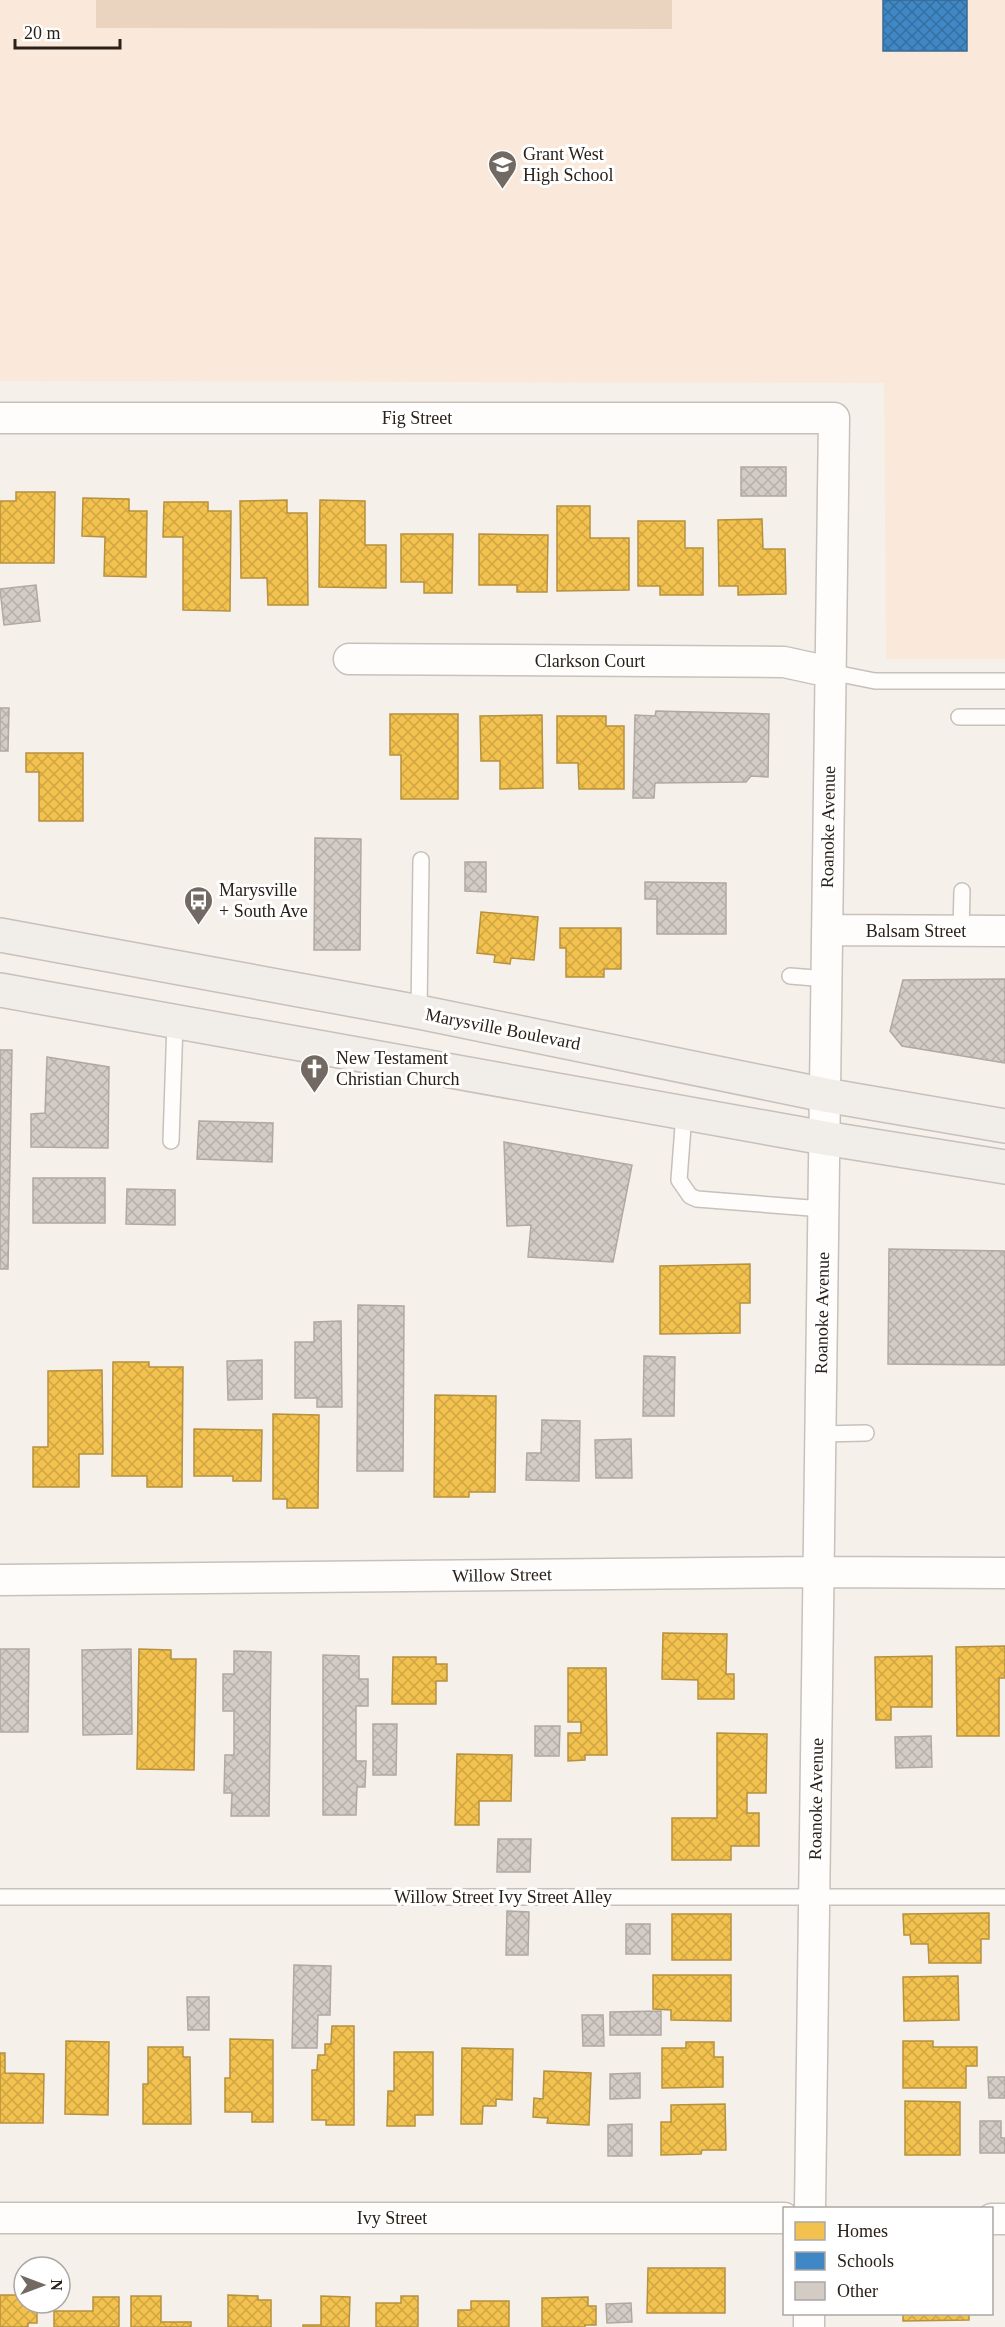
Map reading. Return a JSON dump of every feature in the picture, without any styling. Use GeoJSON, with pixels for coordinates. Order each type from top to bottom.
{"type":"FeatureCollection","features":[{"type":"Feature","properties":{"kind":"main road","name":"Marysville Boulevard"},"geometry":{"type":"LineString","coordinates":[[0,935],[419,1012],[825,1095],[1005,1126]]}},
{"type":"Feature","properties":{"kind":"main road"},"geometry":{"type":"LineString","coordinates":[[0,990],[824,1138],[1005,1167]]}},
{"type":"Feature","properties":{"kind":"street","name":"Fig Street"},"geometry":{"type":"LineString","coordinates":[[0,418],[834,418]]}},
{"type":"Feature","properties":{"kind":"street","name":"Roanoke Avenue"},"geometry":{"type":"LineString","coordinates":[[810,2207],[834,418]]}},
{"type":"Feature","properties":{"kind":"street","name":"Clarkson Court"},"geometry":{"type":"LineString","coordinates":[[349,659],[784,662],[830,672]]}},
{"type":"Feature","properties":{"kind":"street","name":"Balsam Street"},"geometry":{"type":"LineString","coordinates":[[827,930],[1005,931]]}},
{"type":"Feature","properties":{"kind":"street","name":"Willow Street"},"geometry":{"type":"LineString","coordinates":[[0,1580],[818,1572],[1005,1573]]}},
{"type":"Feature","properties":{"kind":"street","name":"Ivy Street"},"geometry":{"type":"LineString","coordinates":[[0,2218],[783,2218]]}},
{"type":"Feature","properties":{"kind":"lane"},"geometry":{"type":"LineString","coordinates":[[830,672],[875,681],[1005,681]]}},
{"type":"Feature","properties":{"kind":"lane"},"geometry":{"type":"LineString","coordinates":[[959,717],[1005,717]]}},
{"type":"Feature","properties":{"kind":"lane"},"geometry":{"type":"LineString","coordinates":[[419,1012],[421,860]]}},
{"type":"Feature","properties":{"kind":"lane"},"geometry":{"type":"LineString","coordinates":[[961,931],[962,891]]}},
{"type":"Feature","properties":{"kind":"lane"},"geometry":{"type":"LineString","coordinates":[[790,976],[826,979]]}},
{"type":"Feature","properties":{"kind":"lane"},"geometry":{"type":"LineString","coordinates":[[171,1141],[175,1022]]}},
{"type":"Feature","properties":{"kind":"lane"},"geometry":{"type":"LineString","coordinates":[[684,1113],[679,1180],[690,1196],[698,1199],[823,1209]]}},
{"type":"Feature","properties":{"kind":"lane"},"geometry":{"type":"LineString","coordinates":[[820,1434],[866,1433]]}},
{"type":"Feature","properties":{"kind":"lane","name":"Willow Street Ivy Street Alley"},"geometry":{"type":"LineString","coordinates":[[0,1897],[1005,1897]]}},
{"type":"Feature","properties":{"kind":"shaded area","name":"Grant West High School"},"geometry":{"type":"Polygon","coordinates":[[[0,0],[1005,0],[1005,659],[886,659],[884,383],[0,381],[0,0]]]}},
{"type":"Feature","properties":{"kind":"shaded area"},"geometry":{"type":"Polygon","coordinates":[[[96,0],[672,0],[672,29],[96,28],[96,0]]]}},
{"type":"Feature","properties":{"kind":"building: Homes"},"geometry":{"type":"Polygon","coordinates":[[[16,492],[55,492],[54,563],[0,563],[0,501],[16,501],[16,492]]]}},
{"type":"Feature","properties":{"kind":"building: Homes"},"geometry":{"type":"Polygon","coordinates":[[[83,498],[129,499],[129,511],[147,511],[146,577],[104,576],[105,537],[82,536],[83,498]]]}},
{"type":"Feature","properties":{"kind":"building: Homes"},"geometry":{"type":"Polygon","coordinates":[[[287,500],[287,513],[307,513],[308,605],[268,605],[267,578],[241,578],[240,501],[287,500]]]}},
{"type":"Feature","properties":{"kind":"building: Homes"},"geometry":{"type":"Polygon","coordinates":[[[320,500],[365,501],[365,545],[386,545],[386,588],[319,587],[320,500]]]}},
{"type":"Feature","properties":{"kind":"building: Homes"},"geometry":{"type":"Polygon","coordinates":[[[164,502],[208,502],[208,511],[231,511],[230,611],[183,610],[183,537],[163,537],[164,502]]]}},
{"type":"Feature","properties":{"kind":"building: Homes"},"geometry":{"type":"Polygon","coordinates":[[[557,506],[590,506],[590,538],[629,538],[629,590],[557,591],[557,506]]]}},
{"type":"Feature","properties":{"kind":"building: Homes"},"geometry":{"type":"Polygon","coordinates":[[[762,519],[763,549],[785,549],[786,594],[738,595],[738,586],[719,586],[718,520],[762,519]]]}},
{"type":"Feature","properties":{"kind":"building: Homes"},"geometry":{"type":"Polygon","coordinates":[[[638,521],[685,521],[685,548],[703,548],[703,595],[660,595],[660,586],[638,586],[638,521]]]}},
{"type":"Feature","properties":{"kind":"building: Homes"},"geometry":{"type":"Polygon","coordinates":[[[401,534],[453,534],[452,593],[424,593],[424,582],[401,582],[401,534]]]}},
{"type":"Feature","properties":{"kind":"building: Homes"},"geometry":{"type":"Polygon","coordinates":[[[479,534],[548,535],[547,592],[517,592],[517,585],[479,585],[479,534]]]}},
{"type":"Feature","properties":{"kind":"building: Homes"},"geometry":{"type":"Polygon","coordinates":[[[390,714],[458,714],[458,799],[401,799],[401,755],[390,755],[390,714]]]}},
{"type":"Feature","properties":{"kind":"building: Homes"},"geometry":{"type":"Polygon","coordinates":[[[542,715],[543,788],[500,789],[500,761],[481,761],[480,716],[542,715]]]}},
{"type":"Feature","properties":{"kind":"building: Homes"},"geometry":{"type":"Polygon","coordinates":[[[557,716],[606,716],[606,726],[624,726],[624,789],[579,789],[578,763],[557,763],[557,716]]]}},
{"type":"Feature","properties":{"kind":"building: Homes"},"geometry":{"type":"Polygon","coordinates":[[[26,753],[83,753],[83,821],[39,821],[39,772],[26,772],[26,753]]]}},
{"type":"Feature","properties":{"kind":"building: Homes"},"geometry":{"type":"Polygon","coordinates":[[[481,912],[538,917],[534,960],[511,958],[510,964],[494,962],[495,955],[477,953],[481,912]]]}},
{"type":"Feature","properties":{"kind":"building: Homes"},"geometry":{"type":"Polygon","coordinates":[[[560,928],[621,928],[621,969],[604,969],[604,977],[566,977],[566,948],[560,948],[560,928]]]}},
{"type":"Feature","properties":{"kind":"building: Homes"},"geometry":{"type":"Polygon","coordinates":[[[750,1264],[750,1303],[740,1303],[740,1333],[660,1334],[660,1266],[750,1264]]]}},
{"type":"Feature","properties":{"kind":"building: Homes"},"geometry":{"type":"Polygon","coordinates":[[[113,1362],[149,1362],[149,1367],[183,1367],[182,1487],[147,1487],[147,1476],[112,1476],[113,1362]]]}},
{"type":"Feature","properties":{"kind":"building: Homes"},"geometry":{"type":"Polygon","coordinates":[[[102,1370],[103,1454],[79,1454],[79,1487],[33,1487],[33,1447],[48,1447],[48,1371],[102,1370]]]}},
{"type":"Feature","properties":{"kind":"building: Homes"},"geometry":{"type":"Polygon","coordinates":[[[435,1395],[496,1396],[495,1492],[469,1492],[469,1497],[434,1497],[435,1395]]]}},
{"type":"Feature","properties":{"kind":"building: Homes"},"geometry":{"type":"Polygon","coordinates":[[[273,1414],[319,1415],[318,1508],[287,1508],[287,1499],[273,1499],[273,1414]]]}},
{"type":"Feature","properties":{"kind":"building: Homes"},"geometry":{"type":"Polygon","coordinates":[[[194,1429],[262,1430],[261,1481],[233,1481],[233,1476],[194,1476],[194,1429]]]}},
{"type":"Feature","properties":{"kind":"building: Homes"},"geometry":{"type":"Polygon","coordinates":[[[663,1633],[727,1634],[726,1674],[734,1674],[734,1699],[698,1699],[698,1680],[662,1679],[663,1633]]]}},
{"type":"Feature","properties":{"kind":"building: Homes"},"geometry":{"type":"Polygon","coordinates":[[[1005,1646],[1005,1678],[999,1678],[999,1736],[957,1736],[956,1647],[1005,1646]]]}},
{"type":"Feature","properties":{"kind":"building: Homes"},"geometry":{"type":"Polygon","coordinates":[[[139,1649],[171,1650],[171,1659],[196,1659],[194,1770],[137,1769],[139,1649]]]}},
{"type":"Feature","properties":{"kind":"building: Homes"},"geometry":{"type":"Polygon","coordinates":[[[932,1656],[932,1707],[891,1707],[891,1720],[876,1720],[875,1657],[932,1656]]]}},
{"type":"Feature","properties":{"kind":"building: Homes"},"geometry":{"type":"Polygon","coordinates":[[[393,1657],[436,1657],[436,1664],[447,1664],[447,1681],[436,1681],[436,1704],[392,1704],[393,1657]]]}},
{"type":"Feature","properties":{"kind":"building: Homes"},"geometry":{"type":"Polygon","coordinates":[[[568,1668],[606,1668],[607,1755],[585,1755],[585,1760],[568,1761],[568,1733],[581,1733],[581,1722],[568,1722],[568,1668]]]}},
{"type":"Feature","properties":{"kind":"building: Homes"},"geometry":{"type":"Polygon","coordinates":[[[717,1733],[767,1734],[766,1793],[747,1793],[747,1813],[759,1813],[759,1846],[731,1846],[731,1860],[672,1860],[672,1818],[717,1818],[717,1733]]]}},
{"type":"Feature","properties":{"kind":"building: Homes"},"geometry":{"type":"Polygon","coordinates":[[[457,1754],[512,1755],[511,1801],[479,1801],[479,1825],[455,1825],[457,1754]]]}},
{"type":"Feature","properties":{"kind":"building: Homes"},"geometry":{"type":"Polygon","coordinates":[[[989,1913],[989,1939],[981,1939],[981,1963],[929,1963],[928,1944],[911,1944],[910,1935],[904,1935],[903,1914],[989,1913]]]}},
{"type":"Feature","properties":{"kind":"building: Homes"},"geometry":{"type":"Polygon","coordinates":[[[672,1914],[731,1914],[731,1960],[672,1960],[672,1914]]]}},
{"type":"Feature","properties":{"kind":"building: Homes"},"geometry":{"type":"Polygon","coordinates":[[[653,1975],[731,1975],[731,2021],[671,2020],[671,2010],[653,2009],[653,1975]]]}},
{"type":"Feature","properties":{"kind":"building: Homes"},"geometry":{"type":"Polygon","coordinates":[[[958,1976],[959,2020],[904,2021],[903,1977],[958,1976]]]}},
{"type":"Feature","properties":{"kind":"building: Homes"},"geometry":{"type":"Polygon","coordinates":[[[332,2026],[354,2026],[354,2125],[326,2125],[326,2120],[312,2120],[312,2070],[317,2070],[318,2055],[325,2055],[325,2044],[331,2044],[332,2026]]]}},
{"type":"Feature","properties":{"kind":"building: Homes"},"geometry":{"type":"Polygon","coordinates":[[[230,2039],[273,2040],[273,2122],[252,2122],[252,2112],[225,2112],[225,2078],[230,2078],[230,2039]]]}},
{"type":"Feature","properties":{"kind":"building: Homes"},"geometry":{"type":"Polygon","coordinates":[[[66,2041],[109,2042],[108,2115],[65,2114],[66,2041]]]}},
{"type":"Feature","properties":{"kind":"building: Homes"},"geometry":{"type":"Polygon","coordinates":[[[903,2041],[933,2041],[933,2047],[977,2047],[977,2066],[966,2066],[966,2088],[903,2088],[903,2041]]]}},
{"type":"Feature","properties":{"kind":"building: Homes"},"geometry":{"type":"Polygon","coordinates":[[[686,2042],[714,2042],[714,2057],[723,2057],[723,2087],[662,2088],[662,2048],[686,2048],[686,2042]]]}},
{"type":"Feature","properties":{"kind":"building: Homes"},"geometry":{"type":"Polygon","coordinates":[[[148,2047],[183,2047],[183,2057],[190,2057],[191,2124],[143,2124],[143,2084],[148,2084],[148,2047]]]}},
{"type":"Feature","properties":{"kind":"building: Homes"},"geometry":{"type":"Polygon","coordinates":[[[462,2048],[513,2049],[512,2100],[496,2099],[496,2106],[483,2106],[482,2124],[461,2124],[462,2048]]]}},
{"type":"Feature","properties":{"kind":"building: Homes"},"geometry":{"type":"Polygon","coordinates":[[[394,2052],[433,2052],[433,2115],[415,2115],[415,2126],[387,2126],[388,2091],[394,2091],[394,2052]]]}},
{"type":"Feature","properties":{"kind":"building: Homes"},"geometry":{"type":"Polygon","coordinates":[[[0,2053],[5,2053],[5,2073],[44,2074],[43,2123],[0,2123],[0,2053]]]}},
{"type":"Feature","properties":{"kind":"building: Homes"},"geometry":{"type":"Polygon","coordinates":[[[544,2071],[591,2073],[589,2125],[547,2123],[548,2118],[533,2117],[534,2098],[543,2099],[544,2071]]]}},
{"type":"Feature","properties":{"kind":"building: Homes"},"geometry":{"type":"Polygon","coordinates":[[[905,2101],[960,2102],[960,2155],[905,2155],[905,2101]]]}},
{"type":"Feature","properties":{"kind":"building: Homes"},"geometry":{"type":"Polygon","coordinates":[[[725,2104],[726,2150],[702,2150],[701,2154],[661,2155],[661,2122],[671,2122],[671,2105],[725,2104]]]}},
{"type":"Feature","properties":{"kind":"building: Homes"},"geometry":{"type":"Polygon","coordinates":[[[648,2268],[725,2268],[725,2313],[647,2313],[648,2268]]]}},
{"type":"Feature","properties":{"kind":"building: Homes"},"geometry":{"type":"Polygon","coordinates":[[[0,2295],[12,2295],[12,2315],[37,2315],[37,2323],[28,2323],[28,2327],[0,2327],[0,2295]]]}},
{"type":"Feature","properties":{"kind":"building: Homes"},"geometry":{"type":"Polygon","coordinates":[[[228,2295],[258,2296],[258,2300],[271,2300],[271,2327],[228,2327],[228,2295]]]}},
{"type":"Feature","properties":{"kind":"building: Homes"},"geometry":{"type":"Polygon","coordinates":[[[131,2296],[161,2296],[161,2322],[191,2322],[191,2327],[131,2327],[131,2296]]]}},
{"type":"Feature","properties":{"kind":"building: Homes"},"geometry":{"type":"Polygon","coordinates":[[[321,2296],[350,2297],[349,2327],[303,2327],[303,2325],[321,2325],[321,2296]]]}},
{"type":"Feature","properties":{"kind":"building: Homes"},"geometry":{"type":"Polygon","coordinates":[[[401,2296],[418,2296],[418,2327],[376,2327],[376,2303],[401,2303],[401,2296]]]}},
{"type":"Feature","properties":{"kind":"building: Homes"},"geometry":{"type":"Polygon","coordinates":[[[93,2297],[119,2297],[119,2327],[54,2327],[54,2315],[72,2315],[72,2311],[93,2311],[93,2297]]]}},
{"type":"Feature","properties":{"kind":"building: Homes"},"geometry":{"type":"Polygon","coordinates":[[[588,2297],[588,2306],[596,2306],[596,2325],[542,2327],[542,2298],[588,2297]]]}},
{"type":"Feature","properties":{"kind":"building: Homes"},"geometry":{"type":"Polygon","coordinates":[[[471,2301],[509,2301],[509,2327],[458,2327],[458,2310],[471,2310],[471,2301]]]}},
{"type":"Feature","properties":{"kind":"building: Homes"},"geometry":{"type":"Polygon","coordinates":[[[903,2315],[969,2315],[969,2320],[903,2321],[903,2315]]]}},
{"type":"Feature","properties":{"kind":"building: Schools"},"geometry":{"type":"Polygon","coordinates":[[[883,0],[967,0],[967,51],[883,51],[883,0]]]}},
{"type":"Feature","properties":{"kind":"building: Other"},"geometry":{"type":"Polygon","coordinates":[[[741,467],[786,467],[786,496],[741,496],[741,467]]]}},
{"type":"Feature","properties":{"kind":"building: Other"},"geometry":{"type":"Polygon","coordinates":[[[36,585],[40,621],[4,625],[0,589],[36,585]]]}},
{"type":"Feature","properties":{"kind":"building: Other"},"geometry":{"type":"Polygon","coordinates":[[[0,708],[9,708],[8,751],[0,751],[0,708]]]}},
{"type":"Feature","properties":{"kind":"building: Other"},"geometry":{"type":"Polygon","coordinates":[[[656,711],[769,714],[768,777],[751,776],[746,782],[655,783],[654,798],[633,798],[635,715],[655,716],[656,711]]]}},
{"type":"Feature","properties":{"kind":"building: Other"},"geometry":{"type":"Polygon","coordinates":[[[315,838],[361,839],[360,950],[314,950],[315,838]]]}},
{"type":"Feature","properties":{"kind":"building: Other"},"geometry":{"type":"Polygon","coordinates":[[[465,862],[486,862],[486,892],[465,891],[465,862]]]}},
{"type":"Feature","properties":{"kind":"building: Other"},"geometry":{"type":"Polygon","coordinates":[[[645,882],[726,883],[726,934],[657,934],[657,899],[645,899],[645,882]]]}},
{"type":"Feature","properties":{"kind":"building: Other"},"geometry":{"type":"Polygon","coordinates":[[[1005,979],[1005,1063],[902,1046],[890,1031],[903,980],[1005,979]]]}},
{"type":"Feature","properties":{"kind":"building: Other"},"geometry":{"type":"Polygon","coordinates":[[[0,1050],[12,1050],[8,1269],[0,1269],[0,1050]]]}},
{"type":"Feature","properties":{"kind":"building: Other"},"geometry":{"type":"Polygon","coordinates":[[[47,1057],[109,1067],[108,1148],[31,1147],[31,1114],[45,1113],[47,1057]]]}},
{"type":"Feature","properties":{"kind":"building: Other"},"geometry":{"type":"Polygon","coordinates":[[[199,1121],[273,1123],[272,1162],[197,1159],[199,1121]]]}},
{"type":"Feature","properties":{"kind":"building: Other"},"geometry":{"type":"Polygon","coordinates":[[[504,1142],[632,1165],[613,1262],[528,1257],[531,1225],[507,1226],[504,1142]]]}},
{"type":"Feature","properties":{"kind":"building: Other"},"geometry":{"type":"Polygon","coordinates":[[[33,1178],[105,1178],[105,1223],[33,1223],[33,1178]]]}},
{"type":"Feature","properties":{"kind":"building: Other"},"geometry":{"type":"Polygon","coordinates":[[[127,1189],[175,1190],[175,1225],[126,1224],[127,1189]]]}},
{"type":"Feature","properties":{"kind":"building: Other"},"geometry":{"type":"Polygon","coordinates":[[[889,1249],[1005,1251],[1005,1365],[888,1364],[889,1249]]]}},
{"type":"Feature","properties":{"kind":"building: Other"},"geometry":{"type":"Polygon","coordinates":[[[358,1305],[404,1306],[403,1471],[357,1471],[358,1305]]]}},
{"type":"Feature","properties":{"kind":"building: Other"},"geometry":{"type":"Polygon","coordinates":[[[341,1321],[342,1407],[317,1407],[317,1398],[295,1398],[295,1342],[314,1342],[314,1322],[341,1321]]]}},
{"type":"Feature","properties":{"kind":"building: Other"},"geometry":{"type":"Polygon","coordinates":[[[644,1356],[675,1357],[674,1416],[643,1416],[644,1356]]]}},
{"type":"Feature","properties":{"kind":"building: Other"},"geometry":{"type":"Polygon","coordinates":[[[262,1360],[262,1399],[228,1400],[227,1361],[262,1360]]]}},
{"type":"Feature","properties":{"kind":"building: Other"},"geometry":{"type":"Polygon","coordinates":[[[542,1420],[580,1421],[579,1481],[526,1480],[527,1453],[541,1453],[542,1420]]]}},
{"type":"Feature","properties":{"kind":"building: Other"},"geometry":{"type":"Polygon","coordinates":[[[631,1439],[632,1478],[596,1478],[595,1440],[631,1439]]]}},
{"type":"Feature","properties":{"kind":"building: Other"},"geometry":{"type":"Polygon","coordinates":[[[0,1649],[29,1649],[28,1732],[0,1732],[0,1649]]]}},
{"type":"Feature","properties":{"kind":"building: Other"},"geometry":{"type":"Polygon","coordinates":[[[131,1649],[132,1734],[83,1735],[82,1650],[131,1649]]]}},
{"type":"Feature","properties":{"kind":"building: Other"},"geometry":{"type":"Polygon","coordinates":[[[234,1651],[271,1652],[269,1816],[231,1816],[232,1793],[224,1793],[225,1755],[234,1755],[234,1711],[223,1711],[223,1674],[234,1674],[234,1651]]]}},
{"type":"Feature","properties":{"kind":"building: Other"},"geometry":{"type":"Polygon","coordinates":[[[323,1655],[359,1656],[359,1679],[368,1679],[368,1706],[356,1706],[356,1761],[366,1761],[365,1787],[357,1787],[356,1815],[323,1815],[323,1655]]]}},
{"type":"Feature","properties":{"kind":"building: Other"},"geometry":{"type":"Polygon","coordinates":[[[373,1724],[397,1724],[396,1775],[373,1775],[373,1724]]]}},
{"type":"Feature","properties":{"kind":"building: Other"},"geometry":{"type":"Polygon","coordinates":[[[535,1726],[560,1726],[559,1756],[535,1756],[535,1726]]]}},
{"type":"Feature","properties":{"kind":"building: Other"},"geometry":{"type":"Polygon","coordinates":[[[931,1736],[932,1767],[896,1768],[895,1737],[931,1736]]]}},
{"type":"Feature","properties":{"kind":"building: Other"},"geometry":{"type":"Polygon","coordinates":[[[498,1839],[531,1839],[530,1872],[497,1872],[498,1839]]]}},
{"type":"Feature","properties":{"kind":"building: Other"},"geometry":{"type":"Polygon","coordinates":[[[507,1911],[529,1912],[528,1955],[506,1955],[507,1911]]]}},
{"type":"Feature","properties":{"kind":"building: Other"},"geometry":{"type":"Polygon","coordinates":[[[626,1924],[650,1924],[650,1954],[626,1954],[626,1924]]]}},
{"type":"Feature","properties":{"kind":"building: Other"},"geometry":{"type":"Polygon","coordinates":[[[294,1965],[331,1966],[330,2015],[318,2015],[317,2048],[292,2048],[294,1965]]]}},
{"type":"Feature","properties":{"kind":"building: Other"},"geometry":{"type":"Polygon","coordinates":[[[187,1997],[209,1997],[209,2030],[188,2030],[187,1997]]]}},
{"type":"Feature","properties":{"kind":"building: Other"},"geometry":{"type":"Polygon","coordinates":[[[661,2011],[661,2035],[610,2035],[610,2012],[661,2011]]]}},
{"type":"Feature","properties":{"kind":"building: Other"},"geometry":{"type":"Polygon","coordinates":[[[582,2015],[603,2015],[604,2046],[583,2046],[582,2015]]]}},
{"type":"Feature","properties":{"kind":"building: Other"},"geometry":{"type":"Polygon","coordinates":[[[640,2073],[640,2098],[610,2099],[610,2074],[640,2073]]]}},
{"type":"Feature","properties":{"kind":"building: Other"},"geometry":{"type":"Polygon","coordinates":[[[988,2077],[1005,2077],[1005,2098],[989,2098],[988,2077]]]}},
{"type":"Feature","properties":{"kind":"building: Other"},"geometry":{"type":"Polygon","coordinates":[[[980,2121],[1001,2121],[1001,2138],[1005,2138],[1005,2153],[980,2153],[980,2121]]]}},
{"type":"Feature","properties":{"kind":"building: Other"},"geometry":{"type":"Polygon","coordinates":[[[632,2124],[632,2156],[608,2156],[608,2125],[632,2124]]]}},
{"type":"Feature","properties":{"kind":"building: Other"},"geometry":{"type":"Polygon","coordinates":[[[631,2303],[632,2322],[607,2323],[606,2304],[631,2303]]]}},
{"type":"Feature","properties":{"kind":"place","name":"Grant West High School"},"geometry":{"type":"Point","coordinates":[502,190]}},
{"type":"Feature","properties":{"kind":"place","name":"Marysville + South Ave"},"geometry":{"type":"Point","coordinates":[198,926]}},
{"type":"Feature","properties":{"kind":"place","name":"New Testament Christian Church"},"geometry":{"type":"Point","coordinates":[315,1094]}}]}
